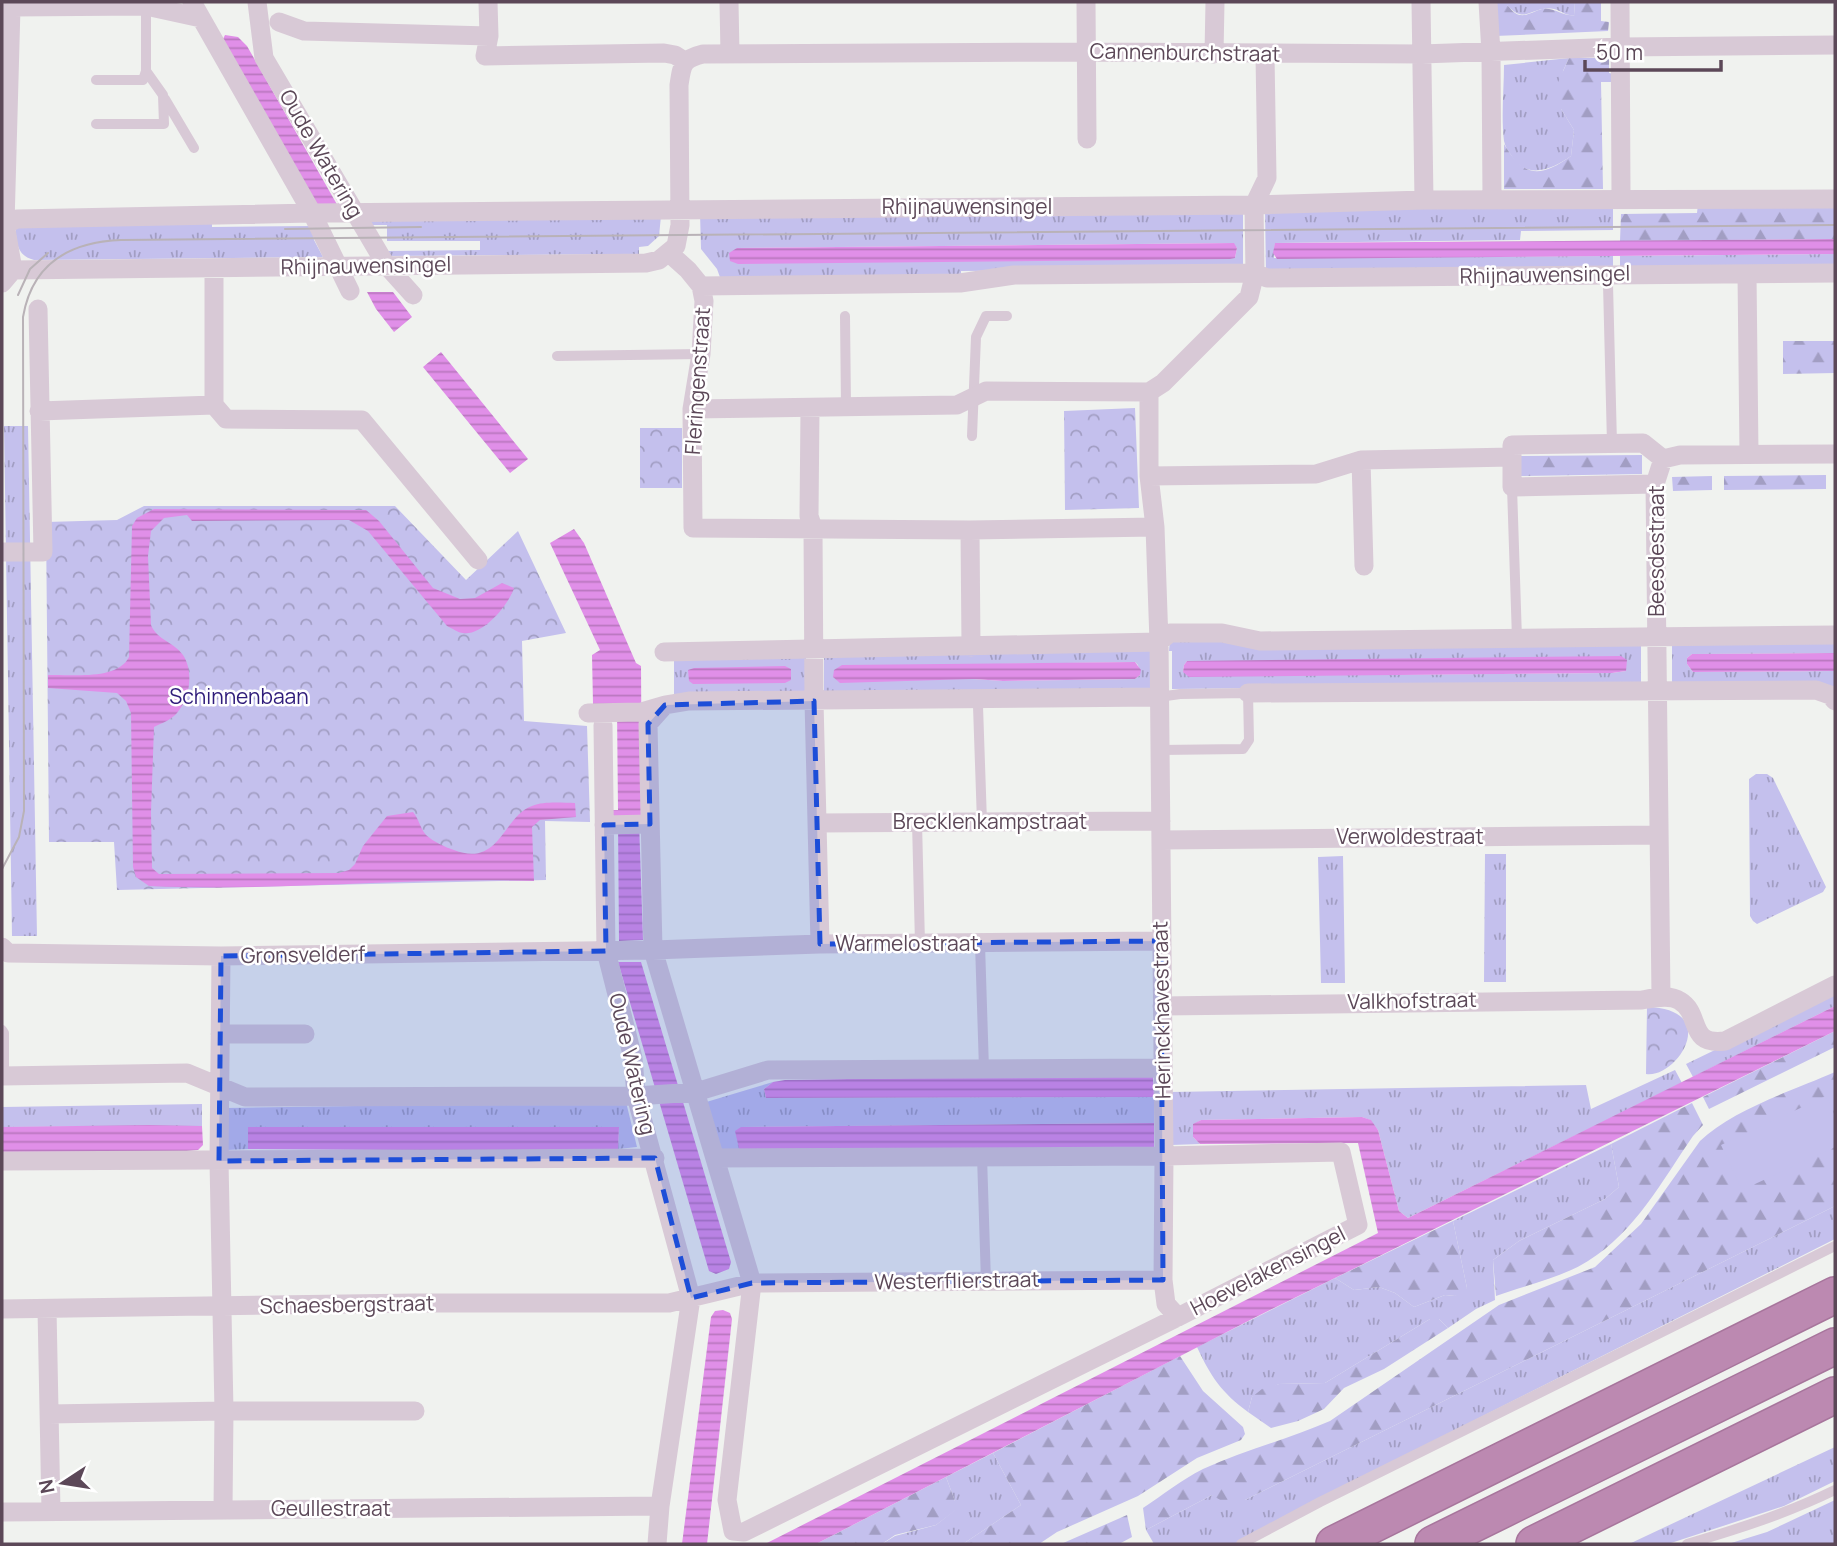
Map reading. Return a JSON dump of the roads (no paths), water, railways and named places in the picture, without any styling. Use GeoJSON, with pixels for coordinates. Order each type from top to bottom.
{"type":"FeatureCollection","features":[{"type":"Feature","properties":{"kind":"highway"},"geometry":{"type":"LineString","coordinates":[[1334,1544],[1835,1295]]}},
{"type":"Feature","properties":{"kind":"highway"},"geometry":{"type":"LineString","coordinates":[[1433,1544],[1835,1346]]}},
{"type":"Feature","properties":{"kind":"highway"},"geometry":{"type":"LineString","coordinates":[[1534,1544],[1835,1395]]}},
{"type":"Feature","properties":{"kind":"street","name":"Oude Watering"},"geometry":{"type":"LineString","coordinates":[[257,2],[264,58],[386,265],[413,295]]}},
{"type":"Feature","properties":{"kind":"street"},"geometry":{"type":"LineString","coordinates":[[488,2],[489,36],[485,56],[664,52],[686,62],[681,67],[679,85],[679,209],[676,246],[669,253]]}},
{"type":"Feature","properties":{"kind":"street"},"geometry":{"type":"LineString","coordinates":[[729,2],[730,54]]}},
{"type":"Feature","properties":{"kind":"street"},"geometry":{"type":"LineString","coordinates":[[1086,2],[1087,139]]}},
{"type":"Feature","properties":{"kind":"street"},"geometry":{"type":"LineString","coordinates":[[1214,54],[1215,2]]}},
{"type":"Feature","properties":{"kind":"street"},"geometry":{"type":"LineString","coordinates":[[1421,2],[1424,200]]}},
{"type":"Feature","properties":{"kind":"street"},"geometry":{"type":"LineString","coordinates":[[1488,2],[1492,199]]}},
{"type":"Feature","properties":{"kind":"street"},"geometry":{"type":"LineString","coordinates":[[1620,2],[1622,195]]}},
{"type":"Feature","properties":{"kind":"street"},"geometry":{"type":"LineString","coordinates":[[7,277],[3,225],[7,5],[146,6],[197,10]]}},
{"type":"Feature","properties":{"kind":"street","name":"Oude Watering"},"geometry":{"type":"LineString","coordinates":[[197,10],[312,213],[350,291]]}},
{"type":"Feature","properties":{"kind":"street"},"geometry":{"type":"LineString","coordinates":[[279,22],[304,32],[489,36]]}},
{"type":"Feature","properties":{"kind":"street","name":"Cannenburchstraat"},"geometry":{"type":"LineString","coordinates":[[686,62],[690,57],[703,54],[1422,54],[1621,47],[1835,45]]}},
{"type":"Feature","properties":{"kind":"street"},"geometry":{"type":"LineString","coordinates":[[692,409],[957,405],[986,391],[1149,392],[1163,383],[1249,297],[1255,273],[1254,205],[1267,178],[1265,55]]}},
{"type":"Feature","properties":{"kind":"street","name":"Rhijnauwensingel"},"geometry":{"type":"LineString","coordinates":[[3,225],[17,219],[312,213],[357,215],[679,209],[1254,205],[1492,199],[1835,199]]}},
{"type":"Feature","properties":{"kind":"street","name":"Rhijnauwensingel"},"geometry":{"type":"LineString","coordinates":[[7,277],[214,268],[646,263],[659,260],[669,253]]}},
{"type":"Feature","properties":{"kind":"street","name":"Fleringenstraat"},"geometry":{"type":"LineString","coordinates":[[669,253],[701,286],[704,301],[701,354],[692,409],[693,528],[813,528]]}},
{"type":"Feature","properties":{"kind":"street"},"geometry":{"type":"LineString","coordinates":[[214,268],[214,405],[226,419],[362,420],[478,560]]}},
{"type":"Feature","properties":{"kind":"street","name":"Rhijnauwensingel"},"geometry":{"type":"LineString","coordinates":[[701,286],[960,283],[1014,275],[1255,273],[1267,278],[1835,273]]}},
{"type":"Feature","properties":{"kind":"street"},"geometry":{"type":"LineString","coordinates":[[1747,274],[1749,454]]}},
{"type":"Feature","properties":{"kind":"street"},"geometry":{"type":"LineString","coordinates":[[2,552],[43,552],[38,309]]}},
{"type":"Feature","properties":{"kind":"street","name":"Herinckhavestraat"},"geometry":{"type":"LineString","coordinates":[[1149,392],[1149,476],[1155,527],[1160,697],[1163,1280],[1166,1304],[1178,1317]]}},
{"type":"Feature","properties":{"kind":"street"},"geometry":{"type":"LineString","coordinates":[[39,411],[214,405]]}},
{"type":"Feature","properties":{"kind":"street"},"geometry":{"type":"LineString","coordinates":[[810,409],[809,516],[813,528],[820,944]]}},
{"type":"Feature","properties":{"kind":"street"},"geometry":{"type":"LineString","coordinates":[[1655,484],[1512,487],[1512,445],[1643,443],[1663,459]]}},
{"type":"Feature","properties":{"kind":"street","name":"Beesdestraat"},"geometry":{"type":"LineString","coordinates":[[1661,997],[1655,484],[1663,459],[1680,455],[1835,454]]}},
{"type":"Feature","properties":{"kind":"street"},"geometry":{"type":"LineString","coordinates":[[1149,476],[1316,474],[1362,460],[1512,457]]}},
{"type":"Feature","properties":{"kind":"street"},"geometry":{"type":"LineString","coordinates":[[1362,460],[1364,566]]}},
{"type":"Feature","properties":{"kind":"street"},"geometry":{"type":"LineString","coordinates":[[813,528],[970,530],[1155,527]]}},
{"type":"Feature","properties":{"kind":"street"},"geometry":{"type":"LineString","coordinates":[[970,530],[971,637]]}},
{"type":"Feature","properties":{"kind":"street"},"geometry":{"type":"LineString","coordinates":[[664,652],[814,649],[971,637],[1159,642],[1170,633],[1222,633],[1259,641],[1835,635]]}},
{"type":"Feature","properties":{"kind":"street"},"geometry":{"type":"LineString","coordinates":[[1248,693],[1816,690],[1830,695],[1835,701]]}},
{"type":"Feature","properties":{"kind":"street","name":"Oude Watering"},"geometry":{"type":"LineString","coordinates":[[657,1544],[660,1506],[691,1298],[655,1158],[645,1095],[606,951],[610,825],[602,717],[641,712],[688,701],[978,703],[1160,697]]}},
{"type":"Feature","properties":{"kind":"street"},"geometry":{"type":"LineString","coordinates":[[665,705],[648,724],[645,824],[653,950],[690,1092],[715,1158],[752,1283],[727,1500],[733,1531],[744,1532],[1178,1317]]}},
{"type":"Feature","properties":{"kind":"street","name":"Brecklenkampstraat"},"geometry":{"type":"LineString","coordinates":[[818,823],[982,822],[1161,830]]}},
{"type":"Feature","properties":{"kind":"street"},"geometry":{"type":"LineString","coordinates":[[610,825],[645,824]]}},
{"type":"Feature","properties":{"kind":"street","name":"Verwoldestraat"},"geometry":{"type":"LineString","coordinates":[[1161,830],[1659,835]]}},
{"type":"Feature","properties":{"kind":"street","name":"Warmelostraat"},"geometry":{"type":"LineString","coordinates":[[606,951],[820,944],[1161,941]]}},
{"type":"Feature","properties":{"kind":"street","name":"Gronsvelderf"},"geometry":{"type":"LineString","coordinates":[[2,947],[8,953],[220,956],[606,951]]}},
{"type":"Feature","properties":{"kind":"street"},"geometry":{"type":"LineString","coordinates":[[220,956],[219,1161],[224,1411],[223,1509]]}},
{"type":"Feature","properties":{"kind":"street"},"geometry":{"type":"LineString","coordinates":[[1661,997],[1680,1000],[1698,1031],[1713,1042],[1725,1041],[1835,985]]}},
{"type":"Feature","properties":{"kind":"street","name":"Valkhofstraat"},"geometry":{"type":"LineString","coordinates":[[1162,1006],[1642,1000],[1661,997]]}},
{"type":"Feature","properties":{"kind":"street"},"geometry":{"type":"LineString","coordinates":[[220,1034],[305,1034]]}},
{"type":"Feature","properties":{"kind":"street"},"geometry":{"type":"LineString","coordinates":[[3,1076],[187,1073],[246,1097],[645,1095],[690,1092],[768,1070],[1162,1068]]}},
{"type":"Feature","properties":{"kind":"street","name":"Hoevelakensingel"},"geometry":{"type":"LineString","coordinates":[[1164,1156],[1342,1152],[1358,1225],[1178,1317]]}},
{"type":"Feature","properties":{"kind":"street"},"geometry":{"type":"LineString","coordinates":[[715,1158],[1164,1156]]}},
{"type":"Feature","properties":{"kind":"street"},"geometry":{"type":"LineString","coordinates":[[2,1161],[655,1158]]}},
{"type":"Feature","properties":{"kind":"street","name":"Westerflierstraat"},"geometry":{"type":"LineString","coordinates":[[752,1283],[1163,1280]]}},
{"type":"Feature","properties":{"kind":"street"},"geometry":{"type":"LineString","coordinates":[[691,1298],[752,1283]]}},
{"type":"Feature","properties":{"kind":"street","name":"Schaesbergstraat"},"geometry":{"type":"LineString","coordinates":[[2,1309],[416,1303],[669,1303],[691,1298]]}},
{"type":"Feature","properties":{"kind":"street"},"geometry":{"type":"LineString","coordinates":[[47,1310],[51,1511]]}},
{"type":"Feature","properties":{"kind":"street"},"geometry":{"type":"LineString","coordinates":[[49,1414],[415,1411]]}},
{"type":"Feature","properties":{"kind":"street","name":"Geullestraat"},"geometry":{"type":"LineString","coordinates":[[2,1512],[660,1506]]}},
{"type":"Feature","properties":{"kind":"lane"},"geometry":{"type":"LineString","coordinates":[[96,80],[143,80],[146,71],[146,6]]}},
{"type":"Feature","properties":{"kind":"lane"},"geometry":{"type":"LineString","coordinates":[[146,71],[194,148]]}},
{"type":"Feature","properties":{"kind":"lane"},"geometry":{"type":"LineString","coordinates":[[96,124],[164,124],[163,95]]}},
{"type":"Feature","properties":{"kind":"lane"},"geometry":{"type":"LineString","coordinates":[[1608,284],[1612,443]]}},
{"type":"Feature","properties":{"kind":"lane"},"geometry":{"type":"LineString","coordinates":[[845,316],[846,408]]}},
{"type":"Feature","properties":{"kind":"lane"},"geometry":{"type":"LineString","coordinates":[[972,436],[976,337],[986,316],[1007,316]]}},
{"type":"Feature","properties":{"kind":"lane"},"geometry":{"type":"LineString","coordinates":[[557,356],[701,354]]}},
{"type":"Feature","properties":{"kind":"lane"},"geometry":{"type":"LineString","coordinates":[[1512,487],[1517,639]]}},
{"type":"Feature","properties":{"kind":"lane"},"geometry":{"type":"LineString","coordinates":[[1160,697],[1248,693],[1250,740],[1243,749],[1160,750]]}},
{"type":"Feature","properties":{"kind":"lane"},"geometry":{"type":"LineString","coordinates":[[978,703],[982,822]]}},
{"type":"Feature","properties":{"kind":"lane"},"geometry":{"type":"LineString","coordinates":[[917,822],[920,944]]}},
{"type":"Feature","properties":{"kind":"lane"},"geometry":{"type":"LineString","coordinates":[[980,944],[984,1070]]}},
{"type":"Feature","properties":{"kind":"lane"},"geometry":{"type":"LineString","coordinates":[[2,1030],[3,1076]]}},
{"type":"Feature","properties":{"kind":"lane"},"geometry":{"type":"LineString","coordinates":[[982,1156],[986,1282]]}},
{"type":"Feature","properties":{"kind":"lane"},"geometry":{"type":"LineString","coordinates":[[1241,1544],[1320,1502],[1835,1246]]}},
{"type":"Feature","properties":{"kind":"lane"},"geometry":{"type":"LineString","coordinates":[[1687,1544],[1752,1524],[1835,1490]]}},
{"type":"Feature","properties":{"kind":"tram line"},"geometry":{"type":"LineString","coordinates":[[2,869],[19,837],[24,811],[23,317],[35,283],[44,270],[56,259],[85,245],[121,240],[1835,225]]}},
{"type":"Feature","properties":{"kind":"tram line"},"geometry":{"type":"LineString","coordinates":[[285,229],[421,227]]}},
{"type":"Feature","properties":{"kind":"tram line"},"geometry":{"type":"LineString","coordinates":[[18,295],[30,269],[48,253]]}},
{"type":"Feature","properties":{"kind":"park label","name":"Schinnenbaan"},"geometry":{"type":"Point","coordinates":[239,697]}}]}
